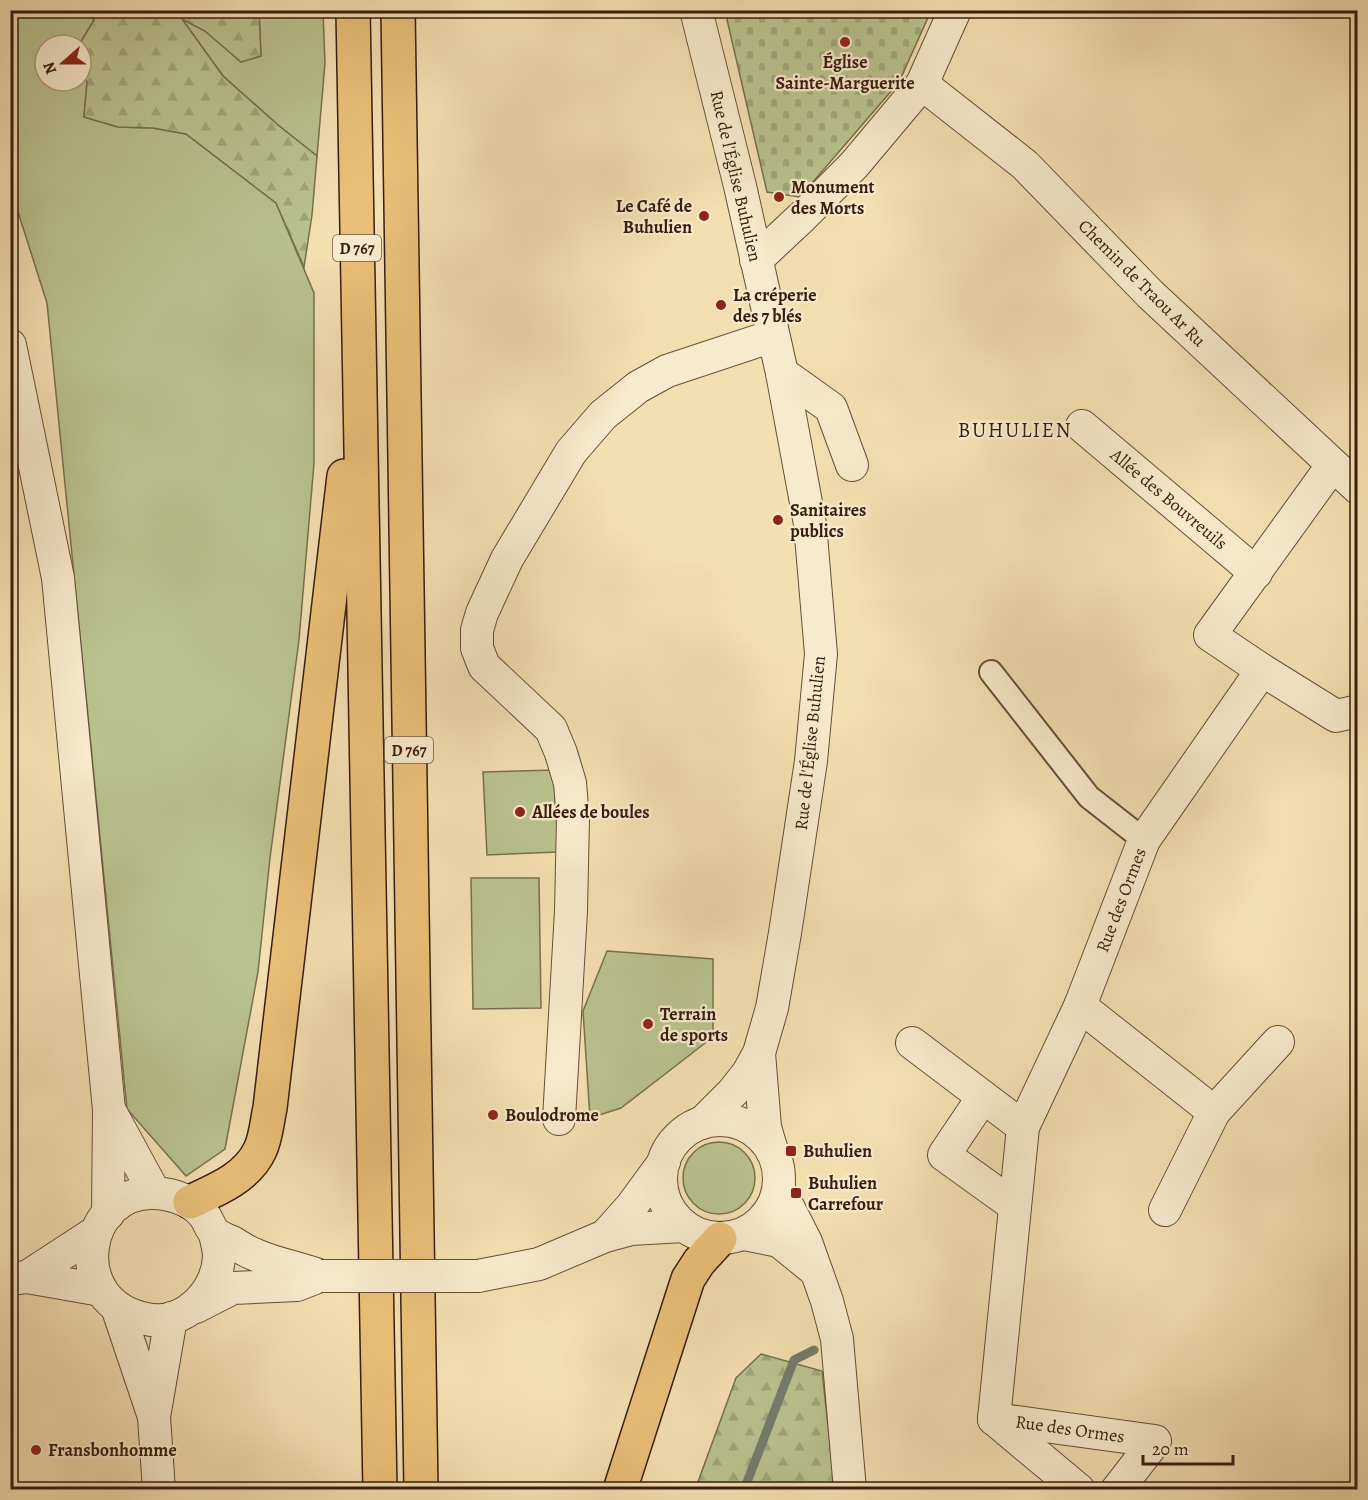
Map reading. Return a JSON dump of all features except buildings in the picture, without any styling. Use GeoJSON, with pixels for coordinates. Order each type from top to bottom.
{"type":"FeatureCollection","features":[{"type":"Feature","properties":{"kind":"highway","name":"D 767"},"geometry":{"type":"LineString","coordinates":[[352,10],[380,1490]]}},
{"type":"Feature","properties":{"kind":"highway","name":"D 767"},"geometry":{"type":"LineString","coordinates":[[398,10],[421,1490]]}},
{"type":"Feature","properties":{"kind":"highway","name":"D 767"},"geometry":{"type":"LineString","coordinates":[[189,1203],[227,1184],[247,1170],[261,1149],[270,1108],[359,350]]}},
{"type":"Feature","properties":{"kind":"highway"},"geometry":{"type":"LineString","coordinates":[[620,1490],[688,1279],[699,1262],[732,1236]]}},
{"type":"Feature","properties":{"kind":"street","name":"Rue de l'Église Buhulien"},"geometry":{"type":"LineString","coordinates":[[696,10],[783,373],[810,524],[821,654],[811,761],[772,1008],[759,1053],[748,1073],[733,1092],[702,1123]]}},
{"type":"Feature","properties":{"kind":"street"},"geometry":{"type":"LineString","coordinates":[[756,260],[854,165],[922,84],[955,10]]}},
{"type":"Feature","properties":{"kind":"street","name":"Chemin de Traou Ar Ru"},"geometry":{"type":"LineString","coordinates":[[922,84],[1025,165],[1149,294],[1358,488]]}},
{"type":"Feature","properties":{"kind":"street"},"geometry":{"type":"LineString","coordinates":[[559,1119],[571,911],[573,819],[570,783],[561,753],[550,729],[484,666],[477,648],[477,630],[482,613],[507,559],[571,452],[603,415],[638,387],[668,371],[773,336]]}},
{"type":"Feature","properties":{"kind":"street"},"geometry":{"type":"LineString","coordinates":[[10,345],[58,578],[110,1110],[102,1223],[92,1251],[93,1271],[109,1298],[154,1417],[159,1490]]}},
{"type":"Feature","properties":{"kind":"street"},"geometry":{"type":"LineString","coordinates":[[783,373],[831,408],[852,465]]}},
{"type":"Feature","properties":{"kind":"street","name":"Allée des Bouvreuils"},"geometry":{"type":"LineString","coordinates":[[1082,426],[1256,573]]}},
{"type":"Feature","properties":{"kind":"street"},"geometry":{"type":"LineString","coordinates":[[1332,466],[1210,635],[1336,716],[1358,711]]}},
{"type":"Feature","properties":{"kind":"street","name":"Rue des Ormes"},"geometry":{"type":"LineString","coordinates":[[994,1419],[1023,1127],[1080,1006],[1144,840],[1262,670]]}},
{"type":"Feature","properties":{"kind":"street"},"geometry":{"type":"LineString","coordinates":[[990,672],[1089,798],[1144,840]]}},
{"type":"Feature","properties":{"kind":"street"},"geometry":{"type":"LineString","coordinates":[[1080,1006],[1214,1112]]}},
{"type":"Feature","properties":{"kind":"street"},"geometry":{"type":"LineString","coordinates":[[1165,1210],[1214,1112],[1278,1042]]}},
{"type":"Feature","properties":{"kind":"street"},"geometry":{"type":"LineString","coordinates":[[912,1043],[1023,1127]]}},
{"type":"Feature","properties":{"kind":"street","name":"Rue de l'Église Buhulien"},"geometry":{"type":"LineString","coordinates":[[759,1053],[764,1116],[772,1152]]}},
{"type":"Feature","properties":{"kind":"street"},"geometry":{"type":"LineString","coordinates":[[983,1097],[944,1155],[1015,1206]]}},
{"type":"Feature","properties":{"kind":"street"},"geometry":{"type":"LineString","coordinates":[[110,1110],[154,1192]]}},
{"type":"Feature","properties":{"kind":"street"},"geometry":{"type":"LineString","coordinates":[[605,1236],[632,1208],[664,1162],[671,1145],[685,1132],[702,1123],[718,1120],[734,1122],[750,1128],[763,1139],[772,1152],[778,1170],[778,1189],[772,1208],[760,1223],[732,1236]]}},
{"type":"Feature","properties":{"kind":"street"},"geometry":{"type":"LineString","coordinates":[[664,1162],[661,1180],[664,1197],[671,1213],[684,1226],[707,1237],[732,1236],[779,1241],[817,1272]]}},
{"type":"Feature","properties":{"kind":"street"},"geometry":{"type":"LineString","coordinates":[[778,1189],[806,1242],[837,1340],[849,1490]]}},
{"type":"Feature","properties":{"kind":"street"},"geometry":{"type":"LineString","coordinates":[[19,1278],[102,1223],[121,1202],[137,1195],[154,1192],[172,1195],[189,1203],[205,1216],[215,1233],[219,1255],[215,1277],[205,1296],[180,1314],[154,1417]]}},
{"type":"Feature","properties":{"kind":"street"},"geometry":{"type":"LineString","coordinates":[[215,1233],[256,1256],[321,1276],[478,1276],[539,1264],[605,1236],[651,1226],[684,1226]]}},
{"type":"Feature","properties":{"kind":"street"},"geometry":{"type":"LineString","coordinates":[[19,1278],[109,1298],[133,1316],[152,1320],[180,1314],[233,1288],[297,1285],[321,1276]]}},
{"type":"Feature","properties":{"kind":"street","name":"Rue des Ormes"},"geometry":{"type":"LineString","coordinates":[[994,1419],[1079,1490]]}},
{"type":"Feature","properties":{"kind":"street","name":"Rue des Ormes"},"geometry":{"type":"LineString","coordinates":[[994,1419],[1155,1441],[1117,1490]]}},
{"type":"Feature","properties":{"kind":"green space"},"geometry":{"type":"Polygon","coordinates":[[[10,11],[86,11],[94,20],[86,33],[33,33],[33,93],[86,93],[84,117],[118,127],[153,128],[186,134],[276,203],[314,293],[314,463],[299,640],[270,858],[258,972],[225,1149],[186,1176],[127,1109],[47,303],[11,190],[10,11]]]}},
{"type":"Feature","properties":{"kind":"green space"},"geometry":{"type":"Polygon","coordinates":[[[86,11],[259,11],[261,56],[241,62],[205,31],[182,19],[223,76],[317,156],[312,215],[304,267],[276,203],[186,134],[153,128],[118,127],[84,117],[86,93],[93,93],[93,33],[86,33],[94,20],[86,11]]]}},
{"type":"Feature","properties":{"kind":"green space"},"geometry":{"type":"Polygon","coordinates":[[[259,11],[323,11],[325,63],[317,156],[223,76],[181,18],[205,31],[241,62],[261,56],[259,11]]]}},
{"type":"Feature","properties":{"kind":"green space"},"geometry":{"type":"Polygon","coordinates":[[[725,11],[931,11],[899,82],[800,197],[767,192],[725,11]]]}},
{"type":"Feature","properties":{"kind":"green space","name":"Allées de boules"},"geometry":{"type":"Polygon","coordinates":[[[554,770],[558,852],[487,855],[483,772],[554,770]]]}},
{"type":"Feature","properties":{"kind":"green space"},"geometry":{"type":"Polygon","coordinates":[[[471,878],[539,878],[541,1008],[473,1009],[471,878]]]}},
{"type":"Feature","properties":{"kind":"green space","name":"Terrain de sports"},"geometry":{"type":"Polygon","coordinates":[[[607,951],[713,959],[713,1037],[621,1108],[590,1118],[583,1011],[607,951]]]}},
{"type":"Feature","properties":{"kind":"green space"},"geometry":{"type":"Polygon","coordinates":[[[719,1142],[733,1145],[745,1152],[752,1164],[755,1178],[752,1192],[745,1204],[733,1211],[719,1214],[705,1211],[693,1204],[686,1192],[683,1178],[686,1164],[693,1152],[705,1145],[719,1142]]]}},
{"type":"Feature","properties":{"kind":"green space"},"geometry":{"type":"Polygon","coordinates":[[[761,1354],[822,1371],[835,1489],[695,1490],[736,1378],[761,1354]]]}},
{"type":"Feature","properties":{"kind":"waterway"},"geometry":{"type":"LineString","coordinates":[[744,1490],[794,1360],[814,1350]]}},
{"type":"Feature","properties":{"kind":"place","name":"Église Sainte-Marguerite"},"geometry":{"type":"Point","coordinates":[845,42]}},
{"type":"Feature","properties":{"kind":"place","name":"Monument des Morts"},"geometry":{"type":"Point","coordinates":[779,197]}},
{"type":"Feature","properties":{"kind":"place","name":"Le Café de Buhulien"},"geometry":{"type":"Point","coordinates":[704,216]}},
{"type":"Feature","properties":{"kind":"place","name":"La créperie des 7 blés"},"geometry":{"type":"Point","coordinates":[721,305]}},
{"type":"Feature","properties":{"kind":"place","name":"Sanitaires publics"},"geometry":{"type":"Point","coordinates":[778,520]}},
{"type":"Feature","properties":{"kind":"place","name":"Allées de boules"},"geometry":{"type":"Point","coordinates":[520,812]}},
{"type":"Feature","properties":{"kind":"place","name":"Terrain de sports"},"geometry":{"type":"Point","coordinates":[648,1024]}},
{"type":"Feature","properties":{"kind":"place","name":"Boulodrome"},"geometry":{"type":"Point","coordinates":[493,1115]}},
{"type":"Feature","properties":{"kind":"place","name":"Buhulien"},"geometry":{"type":"Point","coordinates":[791,1151]}},
{"type":"Feature","properties":{"kind":"place","name":"Buhulien Carrefour"},"geometry":{"type":"Point","coordinates":[796,1193]}},
{"type":"Feature","properties":{"kind":"place","name":"Fransbonhomme"},"geometry":{"type":"Point","coordinates":[36,1450]}},
{"type":"Feature","properties":{"kind":"district","name":"BUHULIEN"},"geometry":{"type":"Point","coordinates":[1015,430]}}]}
